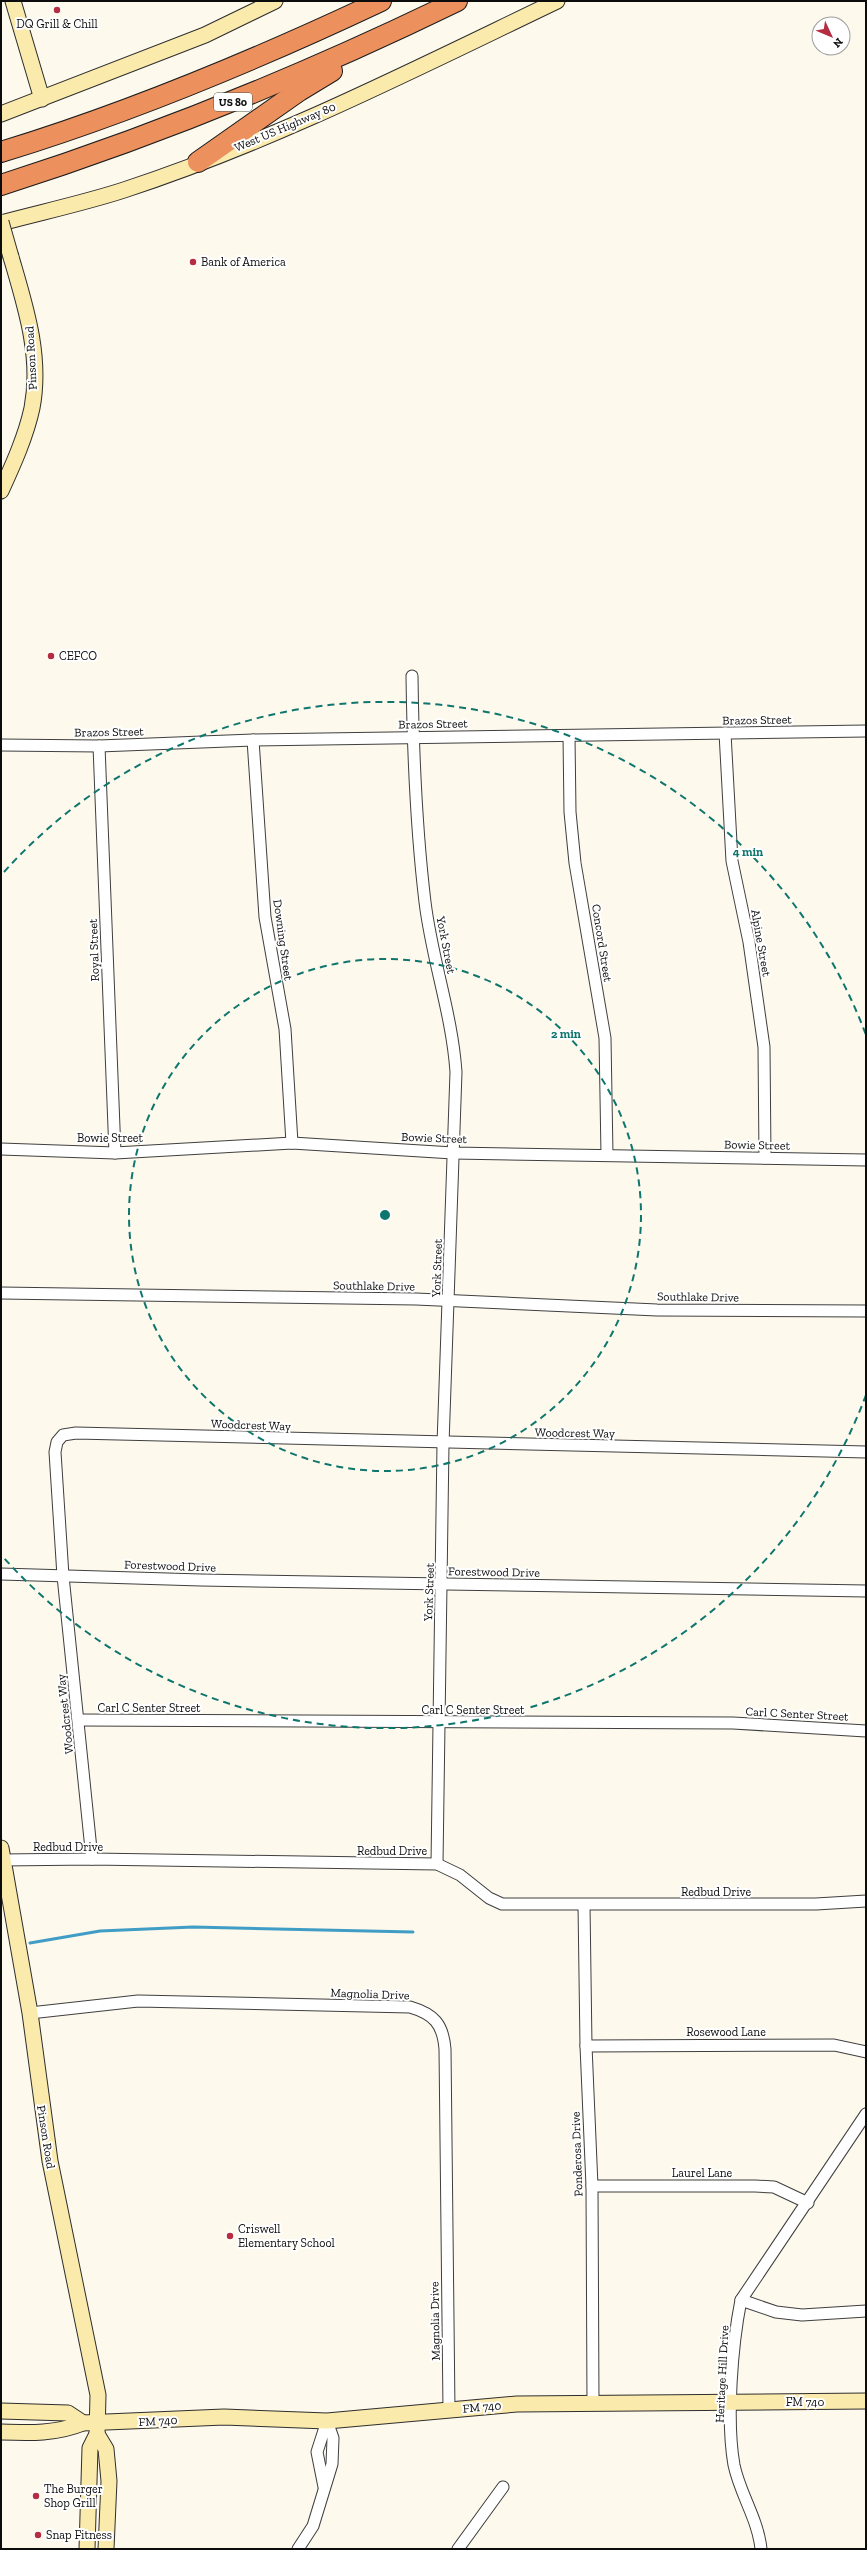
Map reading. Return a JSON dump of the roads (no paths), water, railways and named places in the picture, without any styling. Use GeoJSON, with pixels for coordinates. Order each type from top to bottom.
{"type":"FeatureCollection","features":[{"type":"Feature","properties":{"kind":"highway","name":"US 80"},"geometry":{"type":"LineString","coordinates":[[1,152],[136,106],[229,70],[381,1]]}},
{"type":"Feature","properties":{"kind":"highway","name":"US 80"},"geometry":{"type":"LineString","coordinates":[[1,185],[82,159],[203,115],[457,1]]}},
{"type":"Feature","properties":{"kind":"highway"},"geometry":{"type":"LineString","coordinates":[[198,162],[317,79],[381,46],[429,14]]}},
{"type":"Feature","properties":{"kind":"main road"},"geometry":{"type":"LineString","coordinates":[[13,1],[42,99]]}},
{"type":"Feature","properties":{"kind":"main road"},"geometry":{"type":"LineString","coordinates":[[1,114],[205,35],[275,1]]}},
{"type":"Feature","properties":{"kind":"main road","name":"West US Highway 80"},"geometry":{"type":"LineString","coordinates":[[1,223],[116,192],[198,162],[317,114],[557,1]]}},
{"type":"Feature","properties":{"kind":"main road","name":"Pinson Road"},"geometry":{"type":"LineString","coordinates":[[1,223],[32,337],[33,393],[26,427],[1,491]]}},
{"type":"Feature","properties":{"kind":"main road","name":"Pinson Road"},"geometry":{"type":"LineString","coordinates":[[1,1857],[30,2013],[51,2169],[98,2395],[98,2429]]}},
{"type":"Feature","properties":{"kind":"main road","name":"FM 740"},"geometry":{"type":"LineString","coordinates":[[83,2423],[98,2429],[224,2417],[327,2421],[517,2404],[866,2401]]}},
{"type":"Feature","properties":{"kind":"main road"},"geometry":{"type":"LineString","coordinates":[[1,2411],[68,2413],[83,2423]]}},
{"type":"Feature","properties":{"kind":"main road"},"geometry":{"type":"LineString","coordinates":[[3,2432],[40,2433],[67,2429],[83,2423]]}},
{"type":"Feature","properties":{"kind":"main road"},"geometry":{"type":"LineString","coordinates":[[87,2549],[90,2448],[98,2429]]}},
{"type":"Feature","properties":{"kind":"main road"},"geometry":{"type":"LineString","coordinates":[[98,2429],[106,2448],[109,2480],[106,2549]]}},
{"type":"Feature","properties":{"kind":"street","name":"York Street"},"geometry":{"type":"LineString","coordinates":[[412,676],[413,738],[425,902],[434,960],[454,1048],[456,1072],[443,1444],[443,1583],[437,1864]]}},
{"type":"Feature","properties":{"kind":"street","name":"Brazos Street"},"geometry":{"type":"LineString","coordinates":[[1,745],[99,746],[253,740],[866,731]]}},
{"type":"Feature","properties":{"kind":"street","name":"Alpine Street"},"geometry":{"type":"LineString","coordinates":[[725,733],[732,862],[748,942],[764,1047],[765,1158]]}},
{"type":"Feature","properties":{"kind":"street","name":"Concord Street"},"geometry":{"type":"LineString","coordinates":[[569,736],[570,812],[576,863],[605,1038],[607,1155]]}},
{"type":"Feature","properties":{"kind":"street","name":"Downing Street"},"geometry":{"type":"LineString","coordinates":[[253,740],[265,917],[285,1029],[292,1112],[292,1144]]}},
{"type":"Feature","properties":{"kind":"street","name":"Royal Street"},"geometry":{"type":"LineString","coordinates":[[99,746],[115,1153]]}},
{"type":"Feature","properties":{"kind":"street","name":"Bowie Street"},"geometry":{"type":"LineString","coordinates":[[1,1149],[115,1153],[292,1144],[453,1153],[866,1160]]}},
{"type":"Feature","properties":{"kind":"street","name":"Southlake Drive"},"geometry":{"type":"LineString","coordinates":[[1,1293],[449,1302],[657,1310],[866,1312]]}},
{"type":"Feature","properties":{"kind":"street","name":"Woodcrest Way"},"geometry":{"type":"LineString","coordinates":[[92,1859],[79,1720],[63,1576],[55,1452],[57,1442],[63,1435],[76,1434],[443,1444],[866,1452]]}},
{"type":"Feature","properties":{"kind":"street","name":"Forestwood Drive"},"geometry":{"type":"LineString","coordinates":[[1,1574],[866,1591]]}},
{"type":"Feature","properties":{"kind":"street","name":"Carl C Senter Street"},"geometry":{"type":"LineString","coordinates":[[79,1720],[439,1723],[733,1723],[866,1731]]}},
{"type":"Feature","properties":{"kind":"street","name":"Redbud Drive"},"geometry":{"type":"LineString","coordinates":[[1,1857],[437,1864],[460,1875],[489,1898],[502,1904],[816,1904],[866,1901]]}},
{"type":"Feature","properties":{"kind":"street","name":"Ponderosa Drive"},"geometry":{"type":"LineString","coordinates":[[584,1905],[586,2046],[592,2186],[593,2403]]}},
{"type":"Feature","properties":{"kind":"street","name":"Magnolia Drive"},"geometry":{"type":"LineString","coordinates":[[30,2013],[138,2001],[238,2003],[410,2007],[426,2012],[437,2022],[444,2033],[445,2049],[449,2410]]}},
{"type":"Feature","properties":{"kind":"street","name":"Rosewood Lane"},"geometry":{"type":"LineString","coordinates":[[586,2046],[834,2045],[866,2052]]}},
{"type":"Feature","properties":{"kind":"street","name":"Heritage Hill Drive"},"geometry":{"type":"LineString","coordinates":[[761,2549],[757,2524],[734,2466],[732,2402],[734,2336],[741,2300],[808,2203],[866,2114]]}},
{"type":"Feature","properties":{"kind":"street","name":"Laurel Lane"},"geometry":{"type":"LineString","coordinates":[[592,2186],[774,2187],[808,2203]]}},
{"type":"Feature","properties":{"kind":"street"},"geometry":{"type":"LineString","coordinates":[[741,2300],[776,2312],[802,2315],[866,2311]]}},
{"type":"Feature","properties":{"kind":"street"},"geometry":{"type":"LineString","coordinates":[[324,2487],[317,2452],[327,2421]]}},
{"type":"Feature","properties":{"kind":"street"},"geometry":{"type":"LineString","coordinates":[[298,2549],[313,2526],[324,2487],[329,2477],[333,2450],[327,2421]]}},
{"type":"Feature","properties":{"kind":"street"},"geometry":{"type":"LineString","coordinates":[[458,2549],[503,2487]]}},
{"type":"Feature","properties":{"kind":"waterway"},"geometry":{"type":"LineString","coordinates":[[30,1943],[100,1931],[193,1927],[413,1932]]}},
{"type":"Feature","properties":{"kind":"place","name":"DQ Grill & Chill"},"geometry":{"type":"Point","coordinates":[57,10]}},
{"type":"Feature","properties":{"kind":"place","name":"Bank of America"},"geometry":{"type":"Point","coordinates":[193,262]}},
{"type":"Feature","properties":{"kind":"place","name":"CEFCO"},"geometry":{"type":"Point","coordinates":[51,656]}},
{"type":"Feature","properties":{"kind":"place","name":"Criswell Elementary School"},"geometry":{"type":"Point","coordinates":[230,2236]}},
{"type":"Feature","properties":{"kind":"place","name":"The Burger Shop Grill"},"geometry":{"type":"Point","coordinates":[36,2496]}},
{"type":"Feature","properties":{"kind":"place","name":"Snap Fitness"},"geometry":{"type":"Point","coordinates":[38,2535]}}]}
